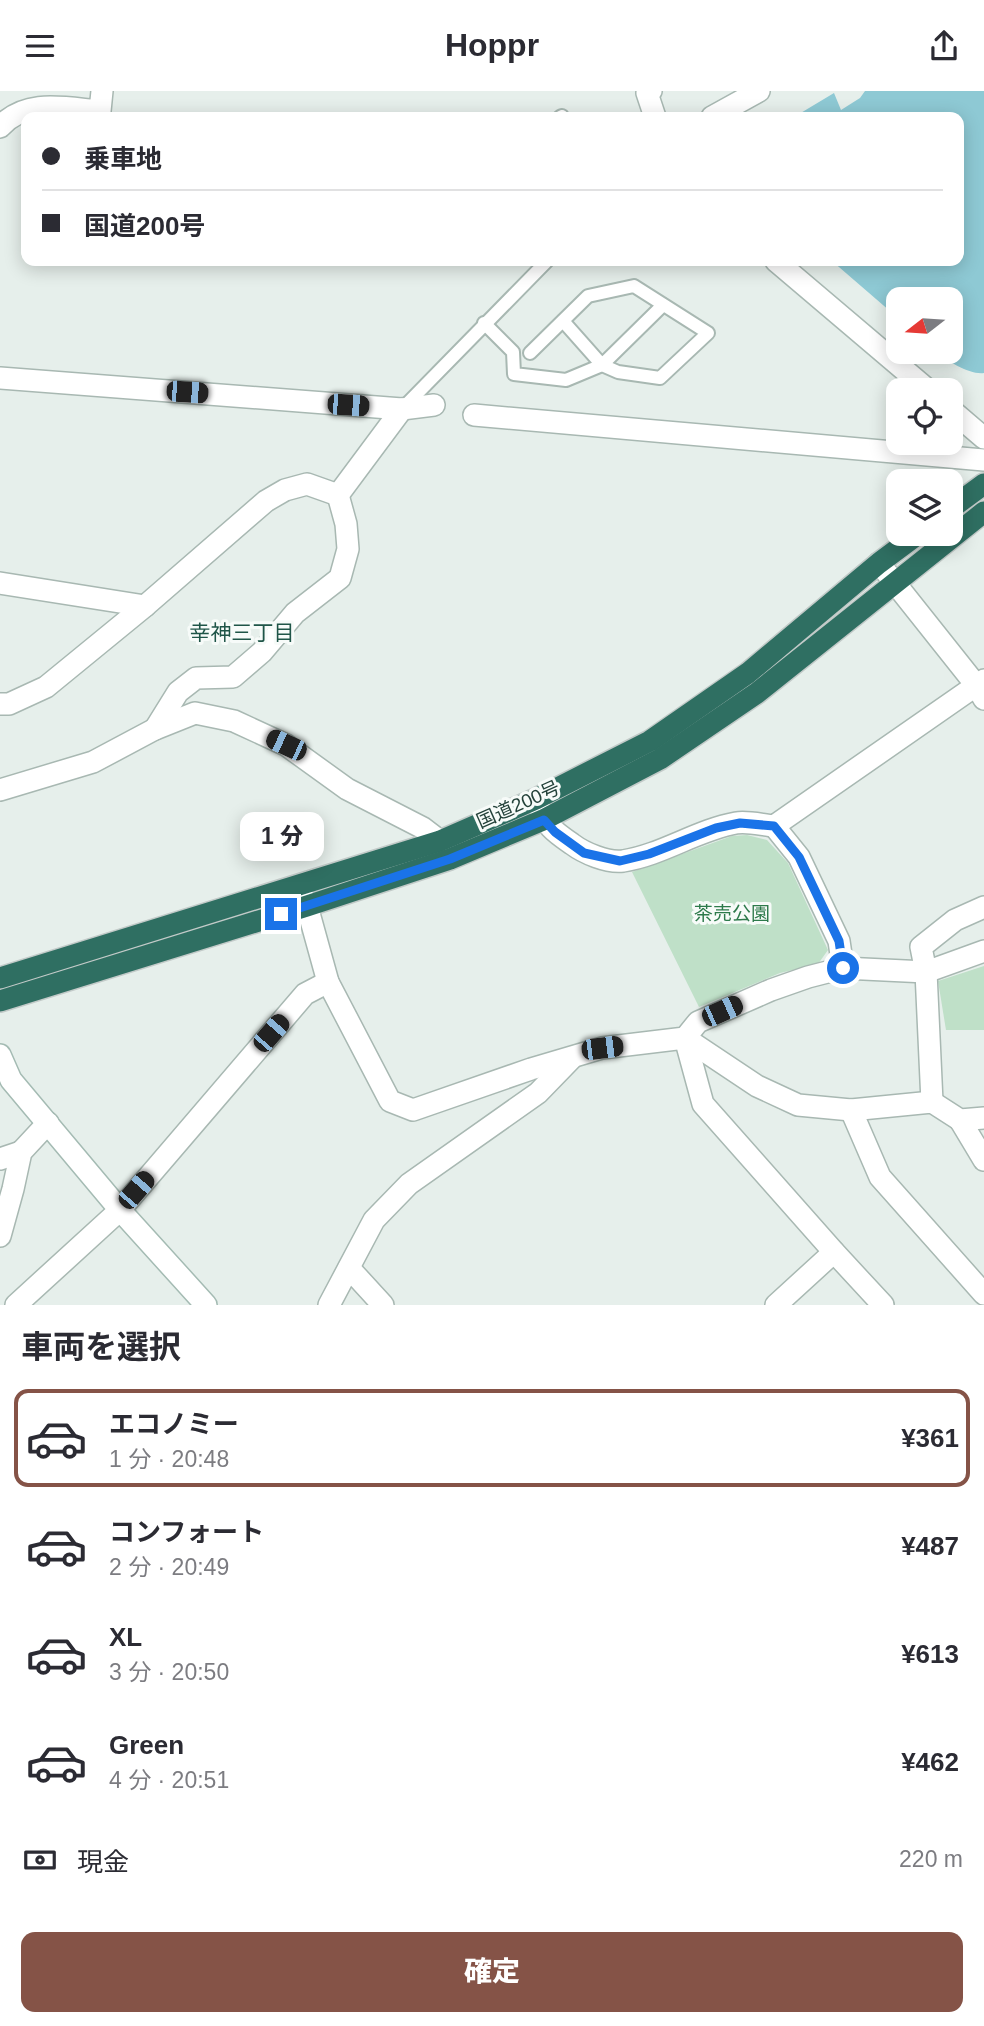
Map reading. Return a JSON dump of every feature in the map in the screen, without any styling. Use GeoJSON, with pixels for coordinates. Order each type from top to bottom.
{"type":"FeatureCollection","features":[{"type":"Feature","properties":{"kind":"highway"},"geometry":{"type":"LineString","coordinates":[[963,499],[984,484]]}},
{"type":"Feature","properties":{"kind":"highway","name":"国道200号"},"geometry":{"type":"LineString","coordinates":[[0,978],[298,885],[445,850],[544,820],[660,759],[757,693],[984,512]]}},
{"type":"Feature","properties":{"kind":"highway","name":"国道200号"},"geometry":{"type":"LineString","coordinates":[[0,1001],[307,906],[445,850],[536,799],[650,741],[748,673],[902,546]]}},
{"type":"Feature","properties":{"kind":"street"},"geometry":{"type":"LineString","coordinates":[[23,112],[35,106],[100,111],[102,91]]}},
{"type":"Feature","properties":{"kind":"street"},"geometry":{"type":"LineString","coordinates":[[651,91],[648,93],[654,112]]}},
{"type":"Feature","properties":{"kind":"street"},"geometry":{"type":"LineString","coordinates":[[721,112],[759,91]]}},
{"type":"Feature","properties":{"kind":"street"},"geometry":{"type":"LineString","coordinates":[[0,127],[8,119],[21,113]]}},
{"type":"Feature","properties":{"kind":"street"},"geometry":{"type":"LineString","coordinates":[[782,266],[914,378]]}},
{"type":"Feature","properties":{"kind":"street"},"geometry":{"type":"LineString","coordinates":[[0,378],[402,409],[434,405]]}},
{"type":"Feature","properties":{"kind":"street"},"geometry":{"type":"LineString","coordinates":[[338,495],[402,409]]}},
{"type":"Feature","properties":{"kind":"street"},"geometry":{"type":"LineString","coordinates":[[474,415],[984,460]]}},
{"type":"Feature","properties":{"kind":"street"},"geometry":{"type":"LineString","coordinates":[[963,420],[984,438]]}},
{"type":"Feature","properties":{"kind":"street"},"geometry":{"type":"LineString","coordinates":[[0,704],[9,705],[46,687],[145,607],[266,501],[307,484],[338,495]]}},
{"type":"Feature","properties":{"kind":"street"},"geometry":{"type":"LineString","coordinates":[[155,729],[178,692],[196,678],[233,677],[262,652],[295,613],[340,578],[348,549],[346,524],[338,495]]}},
{"type":"Feature","properties":{"kind":"street"},"geometry":{"type":"LineString","coordinates":[[536,799],[544,820],[555,832],[584,853],[620,861],[649,854],[716,828],[740,823],[774,826],[981,688],[879,563]]}},
{"type":"Feature","properties":{"kind":"street"},"geometry":{"type":"LineString","coordinates":[[0,583],[145,607]]}},
{"type":"Feature","properties":{"kind":"street"},"geometry":{"type":"LineString","coordinates":[[0,790],[93,761],[155,729],[195,713],[233,720],[286,745],[347,789],[423,828],[445,850]]}},
{"type":"Feature","properties":{"kind":"street"},"geometry":{"type":"LineString","coordinates":[[774,826],[799,857],[839,941],[843,968]]}},
{"type":"Feature","properties":{"kind":"street"},"geometry":{"type":"LineString","coordinates":[[298,885],[307,906],[328,982],[390,1101],[413,1110],[531,1069],[602,1048],[685,1038],[757,1086],[798,1105],[851,1110],[932,1103],[960,1120],[984,1160]]}},
{"type":"Feature","properties":{"kind":"street"},"geometry":{"type":"LineString","coordinates":[[932,1103],[926,972],[921,947],[955,920],[984,907]]}},
{"type":"Feature","properties":{"kind":"street"},"geometry":{"type":"LineString","coordinates":[[685,1038],[698,1022],[710,1016],[808,977],[843,968],[926,972],[984,951]]}},
{"type":"Feature","properties":{"kind":"street"},"geometry":{"type":"LineString","coordinates":[[16,1305],[120,1210],[305,994],[328,982]]}},
{"type":"Feature","properties":{"kind":"street"},"geometry":{"type":"LineString","coordinates":[[685,1038],[703,1104],[883,1305]]}},
{"type":"Feature","properties":{"kind":"street"},"geometry":{"type":"LineString","coordinates":[[0,1055],[11,1080],[120,1210],[206,1305]]}},
{"type":"Feature","properties":{"kind":"street"},"geometry":{"type":"LineString","coordinates":[[329,1305],[374,1220],[409,1184],[538,1093],[572,1058]]}},
{"type":"Feature","properties":{"kind":"street"},"geometry":{"type":"LineString","coordinates":[[851,1110],[880,1177],[984,1294]]}},
{"type":"Feature","properties":{"kind":"street"},"geometry":{"type":"LineString","coordinates":[[960,1120],[984,1118]]}},
{"type":"Feature","properties":{"kind":"street"},"geometry":{"type":"LineString","coordinates":[[0,1159],[21,1152],[48,1123]]}},
{"type":"Feature","properties":{"kind":"street"},"geometry":{"type":"LineString","coordinates":[[0,1236],[21,1152]]}},
{"type":"Feature","properties":{"kind":"street"},"geometry":{"type":"LineString","coordinates":[[776,1305],[834,1252]]}},
{"type":"Feature","properties":{"kind":"street"},"geometry":{"type":"LineString","coordinates":[[349,1268],[383,1305]]}},
{"type":"Feature","properties":{"kind":"lane"},"geometry":{"type":"LineString","coordinates":[[402,409],[542,266]]}},
{"type":"Feature","properties":{"kind":"lane"},"geometry":{"type":"LineString","coordinates":[[530,353],[588,296],[634,286],[708,333],[660,378],[618,372],[602,365],[563,321]]}},
{"type":"Feature","properties":{"kind":"lane"},"geometry":{"type":"LineString","coordinates":[[484,323],[513,352],[514,374],[566,380],[602,365],[663,305]]}},
{"type":"Feature","properties":{"kind":"green space","name":"茶売公園"},"geometry":{"type":"Polygon","coordinates":[[[747,835],[767,840],[788,863],[828,950],[818,964],[780,973],[699,1007],[632,872],[732,836],[747,835]]]}},
{"type":"Feature","properties":{"kind":"green space"},"geometry":{"type":"Polygon","coordinates":[[[984,966],[984,1030],[946,1030],[938,981],[984,966]]]}},
{"type":"Feature","properties":{"kind":"water"},"geometry":{"type":"Polygon","coordinates":[[[865,91],[984,91],[984,373],[966,370],[954,364],[963,364],[963,287],[886,287],[886,308],[838,266],[964,266],[964,112],[802,112],[834,93],[841,110],[860,98],[865,91]]]}},
{"type":"Feature","properties":{"kind":"district","name":"幸神三丁目"},"geometry":{"type":"Point","coordinates":[242,633]}},
{"type":"Feature","properties":{"kind":"route"},"geometry":{"type":"LineString","coordinates":[[281,914],[450,859],[544,820],[555,832],[584,853],[620,861],[649,854],[716,828],[740,823],[774,826],[799,857],[839,941],[843,968]]}}]}
